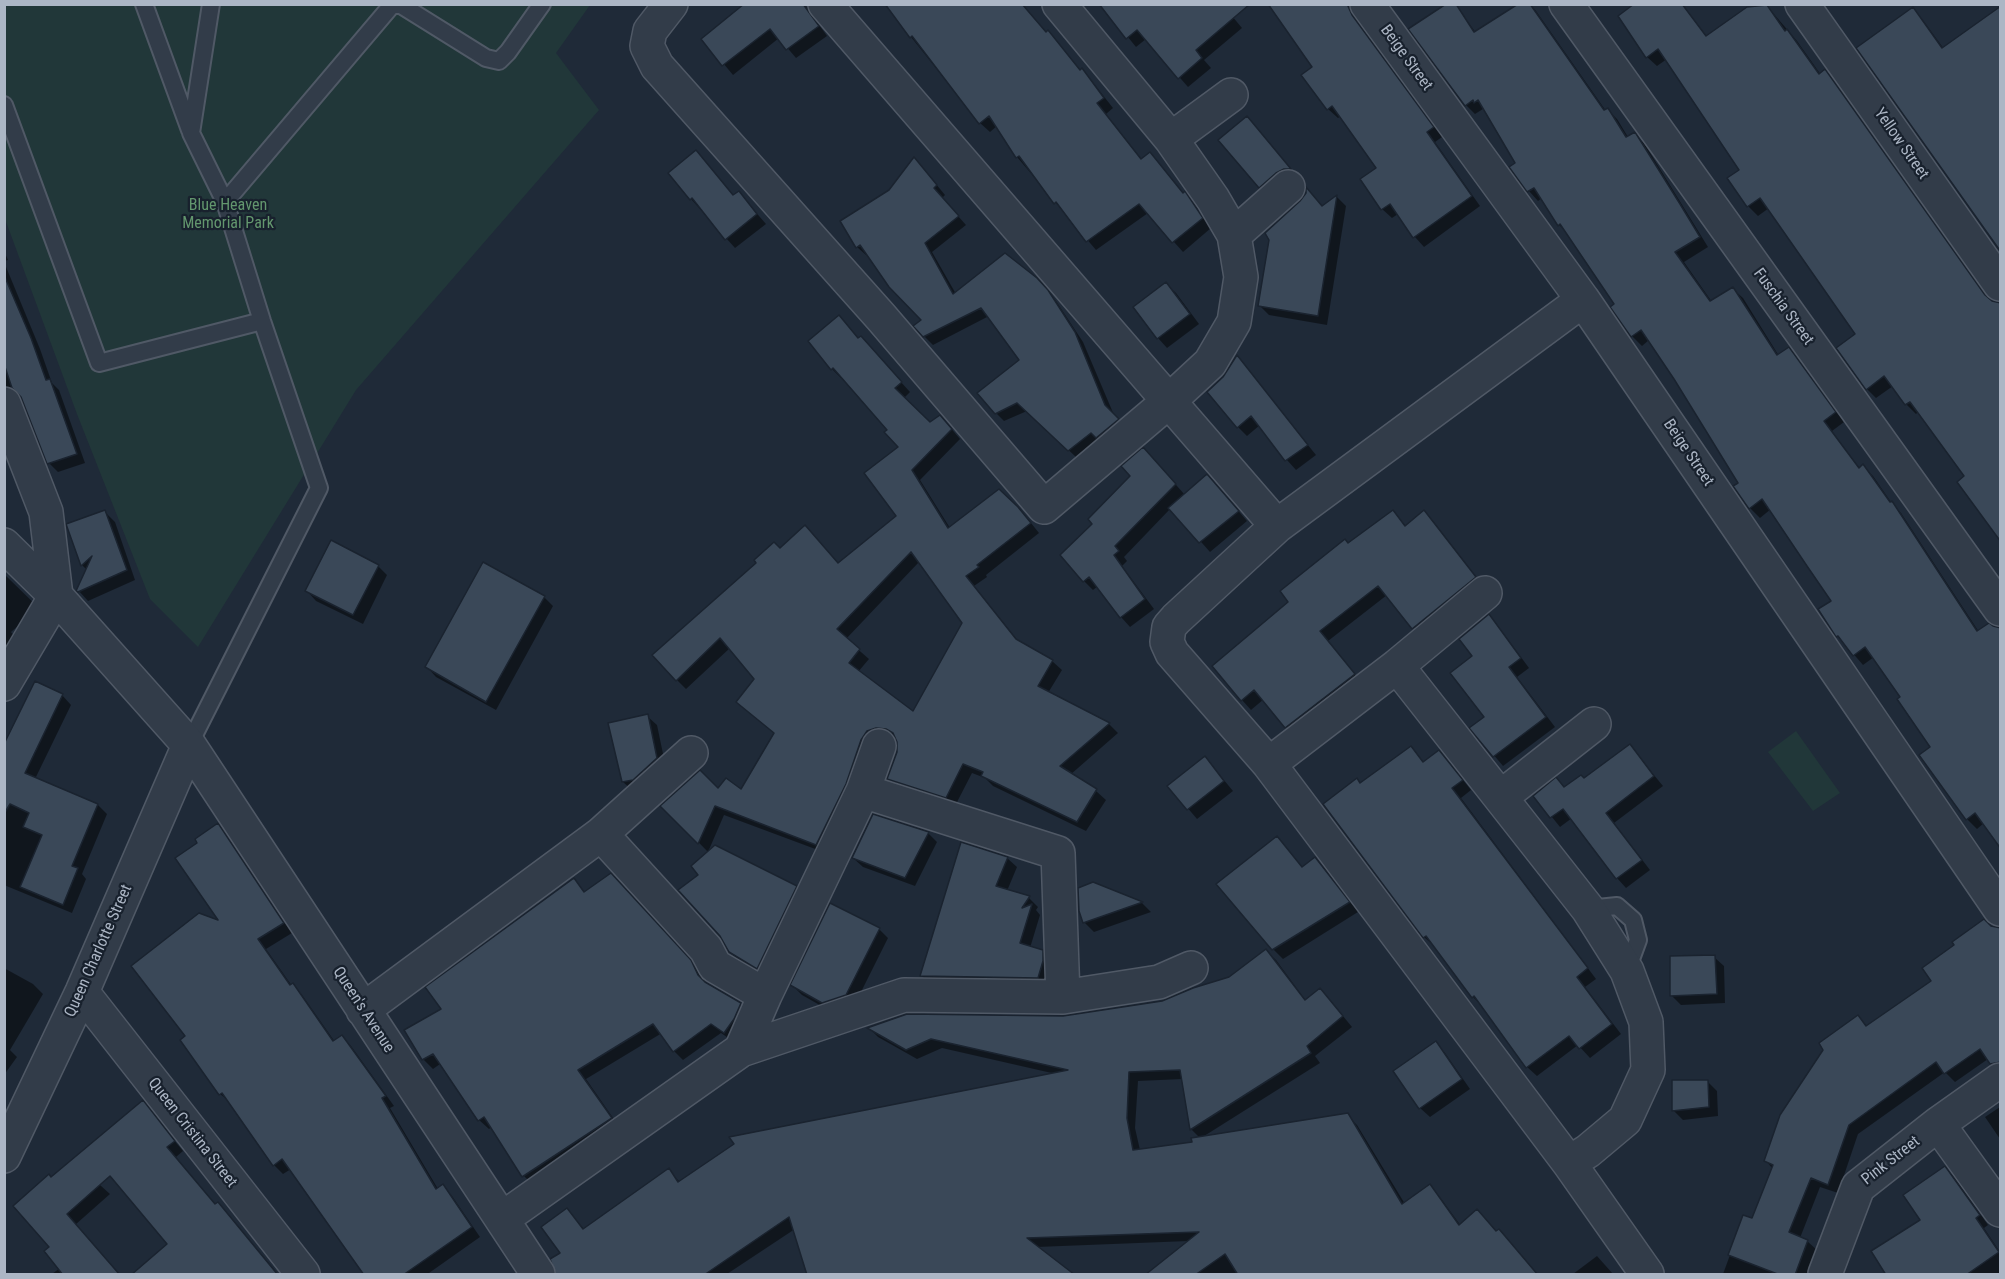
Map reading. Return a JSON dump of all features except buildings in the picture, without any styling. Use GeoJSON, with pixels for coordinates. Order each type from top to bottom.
{"type":"FeatureCollection","features":[{"type":"Feature","properties":{"kind":"street"},"geometry":{"type":"LineString","coordinates":[[671,4],[650,31],[647,46],[657,66],[881,317],[1044,507],[1169,401],[1210,363],[1234,322],[1241,277],[1234,235],[1213,199],[1171,139],[1059,4]]}},
{"type":"Feature","properties":{"kind":"street"},"geometry":{"type":"LineString","coordinates":[[825,4],[1277,526]]}},
{"type":"Feature","properties":{"kind":"street","name":"Beige Street"},"geometry":{"type":"LineString","coordinates":[[1367,4],[1583,300],[2001,909]]}},
{"type":"Feature","properties":{"kind":"street","name":"Fuschia Street"},"geometry":{"type":"LineString","coordinates":[[1566,4],[2001,609]]}},
{"type":"Feature","properties":{"kind":"street","name":"Yellow Street"},"geometry":{"type":"LineString","coordinates":[[1802,4],[2001,284]]}},
{"type":"Feature","properties":{"kind":"street"},"geometry":{"type":"LineString","coordinates":[[1171,139],[1231,95]]}},
{"type":"Feature","properties":{"kind":"street"},"geometry":{"type":"LineString","coordinates":[[1234,235],[1288,187]]}},
{"type":"Feature","properties":{"kind":"street"},"geometry":{"type":"LineString","coordinates":[[1583,300],[1277,526],[1176,619],[1169,627],[1167,642],[1172,652],[1269,764],[1569,1163],[1647,1275]]}},
{"type":"Feature","properties":{"kind":"street"},"geometry":{"type":"LineString","coordinates":[[4,404],[45,512],[56,596],[5,680]]}},
{"type":"Feature","properties":{"kind":"street","name":"Queen's Avenue"},"geometry":{"type":"LineString","coordinates":[[4,545],[56,596],[189,745],[538,1275]]}},
{"type":"Feature","properties":{"kind":"street"},"geometry":{"type":"LineString","coordinates":[[1269,764],[1397,666],[1485,593]]}},
{"type":"Feature","properties":{"kind":"street"},"geometry":{"type":"LineString","coordinates":[[1397,666],[1588,909],[1627,971],[1646,1022],[1648,1070],[1625,1120],[1588,1151],[1569,1163]]}},
{"type":"Feature","properties":{"kind":"street"},"geometry":{"type":"LineString","coordinates":[[1502,797],[1594,724]]}},
{"type":"Feature","properties":{"kind":"street","name":"Queen Charlotte Street"},"geometry":{"type":"LineString","coordinates":[[4,1155],[82,992],[189,745]]}},
{"type":"Feature","properties":{"kind":"street"},"geometry":{"type":"LineString","coordinates":[[741,1050],[863,791],[879,746]]}},
{"type":"Feature","properties":{"kind":"street"},"geometry":{"type":"LineString","coordinates":[[363,1010],[601,834],[691,753]]}},
{"type":"Feature","properties":{"kind":"street"},"geometry":{"type":"LineString","coordinates":[[863,791],[1058,853],[1063,997]]}},
{"type":"Feature","properties":{"kind":"street"},"geometry":{"type":"LineString","coordinates":[[601,834],[706,949],[716,966],[765,995]]}},
{"type":"Feature","properties":{"kind":"street"},"geometry":{"type":"LineString","coordinates":[[502,1219],[741,1050],[904,995],[1063,997],[1160,982],[1191,968]]}},
{"type":"Feature","properties":{"kind":"street","name":"Queen Cristina Street"},"geometry":{"type":"LineString","coordinates":[[82,992],[303,1275]]}},
{"type":"Feature","properties":{"kind":"street","name":"Pink Street"},"geometry":{"type":"LineString","coordinates":[[1826,1273],[1858,1187],[1938,1124],[2001,1080]]}},
{"type":"Feature","properties":{"kind":"street"},"geometry":{"type":"LineString","coordinates":[[1938,1124],[2001,1210]]}},
{"type":"Feature","properties":{"kind":"lane"},"geometry":{"type":"LineString","coordinates":[[144,4],[191,133],[225,202],[262,321],[319,488],[189,745]]}},
{"type":"Feature","properties":{"kind":"lane"},"geometry":{"type":"LineString","coordinates":[[191,133],[211,4]]}},
{"type":"Feature","properties":{"kind":"lane"},"geometry":{"type":"LineString","coordinates":[[225,202],[392,4],[401,5],[486,58],[499,61],[542,4]]}},
{"type":"Feature","properties":{"kind":"lane"},"geometry":{"type":"LineString","coordinates":[[4,105],[99,363],[262,321]]}},
{"type":"Feature","properties":{"kind":"green space","name":"Blue Heaven Memorial Park"},"geometry":{"type":"Polygon","coordinates":[[[5,5],[590,5],[556,53],[599,110],[356,390],[198,647],[150,599],[77,414],[5,219],[5,5]]]}},
{"type":"Feature","properties":{"kind":"green space"},"geometry":{"type":"Polygon","coordinates":[[[1796,731],[1840,793],[1813,811],[1768,752],[1796,731]]]}}]}
